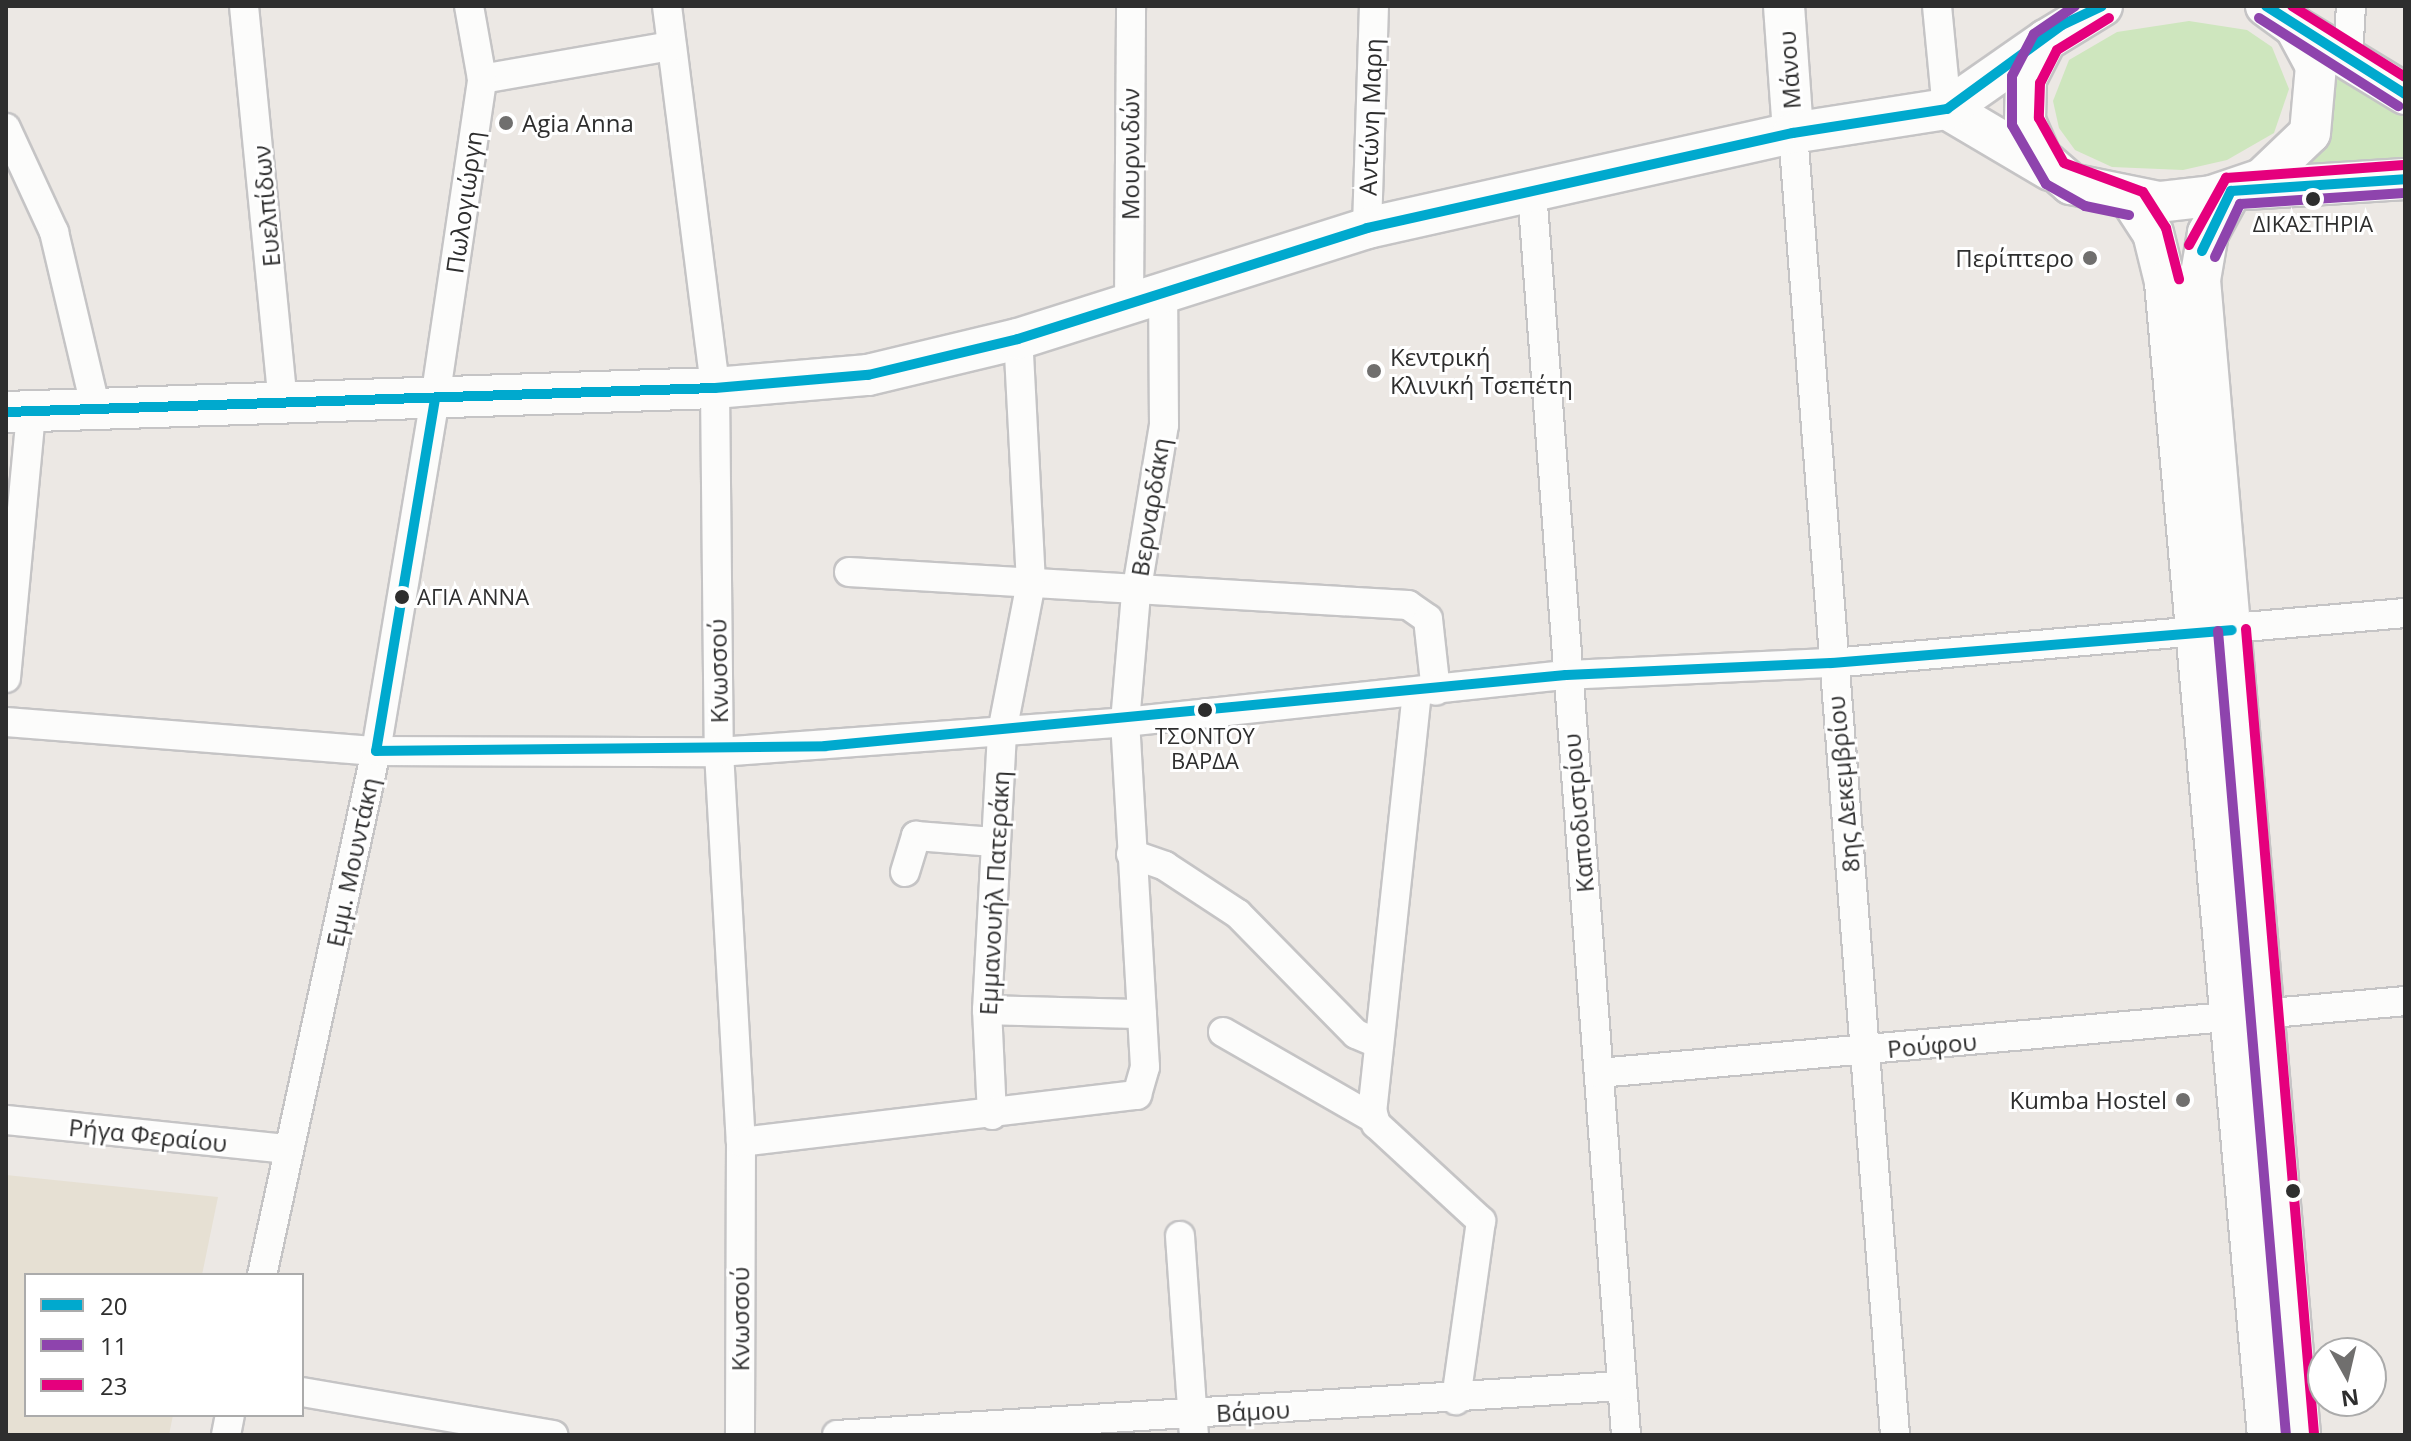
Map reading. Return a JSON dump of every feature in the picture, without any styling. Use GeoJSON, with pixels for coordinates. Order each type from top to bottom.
{"type":"FeatureCollection","features":[{"type":"Feature","properties":{"kind":"main road","name":"Μάνου"},"geometry":{"type":"LineString","coordinates":[[1784,6],[1793,133]]}},
{"type":"Feature","properties":{"kind":"main road"},"geometry":{"type":"LineString","coordinates":[[18,412],[95,406],[283,407],[715,388],[868,375],[1018,339],[1367,228],[1793,133],[1947,109],[2046,40],[2102,6]]}},
{"type":"Feature","properties":{"kind":"main road"},"geometry":{"type":"LineString","coordinates":[[2279,12],[2397,84]]}},
{"type":"Feature","properties":{"kind":"main road"},"geometry":{"type":"LineString","coordinates":[[2279,12],[2319,89],[2310,133],[2280,168],[2234,190],[2202,251],[2216,631],[2250,1016],[2300,1435]]}},
{"type":"Feature","properties":{"kind":"main road"},"geometry":{"type":"LineString","coordinates":[[2046,40],[2023,100],[2031,140],[2054,173]]}},
{"type":"Feature","properties":{"kind":"main road"},"geometry":{"type":"LineString","coordinates":[[1947,109],[2089,193],[2132,201],[2399,176]]}},
{"type":"Feature","properties":{"kind":"main road"},"geometry":{"type":"LineString","coordinates":[[2132,201],[2153,233],[2165,282],[2216,631]]}},
{"type":"Feature","properties":{"kind":"main road"},"geometry":{"type":"LineString","coordinates":[[2250,1016],[2268,1435]]}},
{"type":"Feature","properties":{"kind":"street","name":"Ευελπίδων"},"geometry":{"type":"LineString","coordinates":[[244,6],[283,407]]}},
{"type":"Feature","properties":{"kind":"street","name":"Πωλογιώργη"},"geometry":{"type":"LineString","coordinates":[[435,399],[482,79],[469,6]]}},
{"type":"Feature","properties":{"kind":"street","name":"Κνωσσού"},"geometry":{"type":"LineString","coordinates":[[667,6],[715,388],[719,752],[741,1142],[740,1435]]}},
{"type":"Feature","properties":{"kind":"street","name":"Μουρνιδών"},"geometry":{"type":"LineString","coordinates":[[1131,6],[1146,297]]}},
{"type":"Feature","properties":{"kind":"street","name":"Αντώνη Μαρη"},"geometry":{"type":"LineString","coordinates":[[1367,228],[1374,6]]}},
{"type":"Feature","properties":{"kind":"street"},"geometry":{"type":"LineString","coordinates":[[1937,6],[1947,109]]}},
{"type":"Feature","properties":{"kind":"street"},"geometry":{"type":"LineString","coordinates":[[2348,56],[2351,6]]}},
{"type":"Feature","properties":{"kind":"street"},"geometry":{"type":"LineString","coordinates":[[482,79],[671,46]]}},
{"type":"Feature","properties":{"kind":"street"},"geometry":{"type":"LineString","coordinates":[[6,128],[54,232],[95,406]]}},
{"type":"Feature","properties":{"kind":"street","name":"8ης Δεκεμβρίου"},"geometry":{"type":"LineString","coordinates":[[1793,133],[1831,663],[1868,1051],[1895,1435]]}},
{"type":"Feature","properties":{"kind":"street","name":"Καποδιστρίου"},"geometry":{"type":"LineString","coordinates":[[1532,191],[1566,675],[1626,1435]]}},
{"type":"Feature","properties":{"kind":"street","name":"Βερναρδάκη"},"geometry":{"type":"LineString","coordinates":[[992,1115],[1131,1100],[1145,1067],[1125,722],[1136,594],[1164,425],[1146,297]]}},
{"type":"Feature","properties":{"kind":"street","name":"Εμμανουήλ Πατεράκη"},"geometry":{"type":"LineString","coordinates":[[992,1115],[987,1010],[1002,732],[1031,583],[1018,339]]}},
{"type":"Feature","properties":{"kind":"street","name":"Εμμ. Μουντάκη"},"geometry":{"type":"LineString","coordinates":[[262,1273],[376,751],[435,399]]}},
{"type":"Feature","properties":{"kind":"street"},"geometry":{"type":"LineString","coordinates":[[6,678],[18,412]]}},
{"type":"Feature","properties":{"kind":"street"},"geometry":{"type":"LineString","coordinates":[[849,572],[1031,583],[1136,594],[1408,605],[1428,619],[1427,692],[1379,1044],[1374,1119]]}},
{"type":"Feature","properties":{"kind":"street"},"geometry":{"type":"LineString","coordinates":[[6,722],[376,751],[719,752],[1125,722],[1566,675],[1831,663],[2405,613]]}},
{"type":"Feature","properties":{"kind":"street"},"geometry":{"type":"LineString","coordinates":[[905,872],[916,836],[994,842]]}},
{"type":"Feature","properties":{"kind":"street"},"geometry":{"type":"LineString","coordinates":[[1131,854],[1165,866],[1238,914],[1356,1034],[1379,1044]]}},
{"type":"Feature","properties":{"kind":"street","name":"Ρούφου"},"geometry":{"type":"LineString","coordinates":[[1599,1073],[2405,1001]]}},
{"type":"Feature","properties":{"kind":"street"},"geometry":{"type":"LineString","coordinates":[[987,1010],[1142,1014]]}},
{"type":"Feature","properties":{"kind":"street"},"geometry":{"type":"LineString","coordinates":[[1223,1032],[1374,1119],[1481,1221],[1456,1400]]}},
{"type":"Feature","properties":{"kind":"street"},"geometry":{"type":"LineString","coordinates":[[741,1142],[992,1115]]}},
{"type":"Feature","properties":{"kind":"street","name":"Ρήγα Φεραίου"},"geometry":{"type":"LineString","coordinates":[[6,1120],[289,1149]]}},
{"type":"Feature","properties":{"kind":"street"},"geometry":{"type":"LineString","coordinates":[[1180,1236],[1193,1424]]}},
{"type":"Feature","properties":{"kind":"street","name":"Βάμου"},"geometry":{"type":"LineString","coordinates":[[837,1435],[1193,1424],[1621,1386]]}},
{"type":"Feature","properties":{"kind":"street"},"geometry":{"type":"LineString","coordinates":[[304,1392],[553,1435]]}},
{"type":"Feature","properties":{"kind":"shaded area"},"geometry":{"type":"Polygon","coordinates":[[[6,1175],[218,1197],[202,1273],[24,1273],[24,1417],[173,1417],[169,1435],[6,1435],[6,1175]]]}},
{"type":"Feature","properties":{"kind":"green space"},"geometry":{"type":"Polygon","coordinates":[[[2189,21],[2247,30],[2272,47],[2289,89],[2274,133],[2227,160],[2183,170],[2112,167],[2075,150],[2059,128],[2053,101],[2069,60],[2117,32],[2189,21]]]}},
{"type":"Feature","properties":{"kind":"green space"},"geometry":{"type":"Polygon","coordinates":[[[2329,64],[2405,112],[2405,158],[2296,173],[2329,124],[2329,64]]]}},
{"type":"Feature","properties":{"kind":"transit line","name":"11"},"geometry":{"type":"LineString","coordinates":[[2075,6],[2034,34],[2012,76],[2012,125],[2046,184],[2085,206],[2129,215]]}},
{"type":"Feature","properties":{"kind":"transit line","name":"20"},"geometry":{"type":"LineString","coordinates":[[6,412],[715,388],[868,375],[1018,339],[1367,228],[1793,133],[1947,109],[2062,25],[2102,6]]}},
{"type":"Feature","properties":{"kind":"transit line","name":"20"},"geometry":{"type":"LineString","coordinates":[[2266,6],[2405,94]]}},
{"type":"Feature","properties":{"kind":"transit line","name":"23"},"geometry":{"type":"LineString","coordinates":[[2292,6],[2405,77]]}},
{"type":"Feature","properties":{"kind":"transit line","name":"23"},"geometry":{"type":"LineString","coordinates":[[2109,18],[2057,50],[2040,83],[2039,118],[2064,163],[2143,192],[2166,228],[2179,279]]}},
{"type":"Feature","properties":{"kind":"transit line","name":"11"},"geometry":{"type":"LineString","coordinates":[[2259,18],[2398,106]]}},
{"type":"Feature","properties":{"kind":"transit line","name":"23"},"geometry":{"type":"LineString","coordinates":[[2189,245],[2226,178],[2404,165]]}},
{"type":"Feature","properties":{"kind":"transit line","name":"20"},"geometry":{"type":"LineString","coordinates":[[2202,251],[2231,191],[2405,179]]}},
{"type":"Feature","properties":{"kind":"transit line","name":"11"},"geometry":{"type":"LineString","coordinates":[[2215,257],[2240,204],[2405,193]]}},
{"type":"Feature","properties":{"kind":"transit line","name":"20"},"geometry":{"type":"LineString","coordinates":[[435,399],[376,751],[825,746],[1566,675],[1831,663],[2232,630]]}},
{"type":"Feature","properties":{"kind":"transit line","name":"23"},"geometry":{"type":"LineString","coordinates":[[2246,629],[2314,1434]]}},
{"type":"Feature","properties":{"kind":"transit line","name":"11"},"geometry":{"type":"LineString","coordinates":[[2218,631],[2286,1435]]}},
{"type":"Feature","properties":{"kind":"place","name":"Agia Anna"},"geometry":{"type":"Point","coordinates":[506,123]}},
{"type":"Feature","properties":{"kind":"place","name":"ΔΙΚΑΣΤΗΡΙΑ"},"geometry":{"type":"Point","coordinates":[2313,199]}},
{"type":"Feature","properties":{"kind":"place","name":"Περίπτερο"},"geometry":{"type":"Point","coordinates":[2090,258]}},
{"type":"Feature","properties":{"kind":"place","name":"Κεντρική Κλινική Τσεπέτη"},"geometry":{"type":"Point","coordinates":[1374,371]}},
{"type":"Feature","properties":{"kind":"place","name":"ΑΓΙΑ ΑΝΝΑ"},"geometry":{"type":"Point","coordinates":[402,597]}},
{"type":"Feature","properties":{"kind":"place","name":"ΤΣΟΝΤΟΥ ΒΑΡΔΑ"},"geometry":{"type":"Point","coordinates":[1205,710]}},
{"type":"Feature","properties":{"kind":"place","name":"Kumba Hostel"},"geometry":{"type":"Point","coordinates":[2183,1100]}}]}
